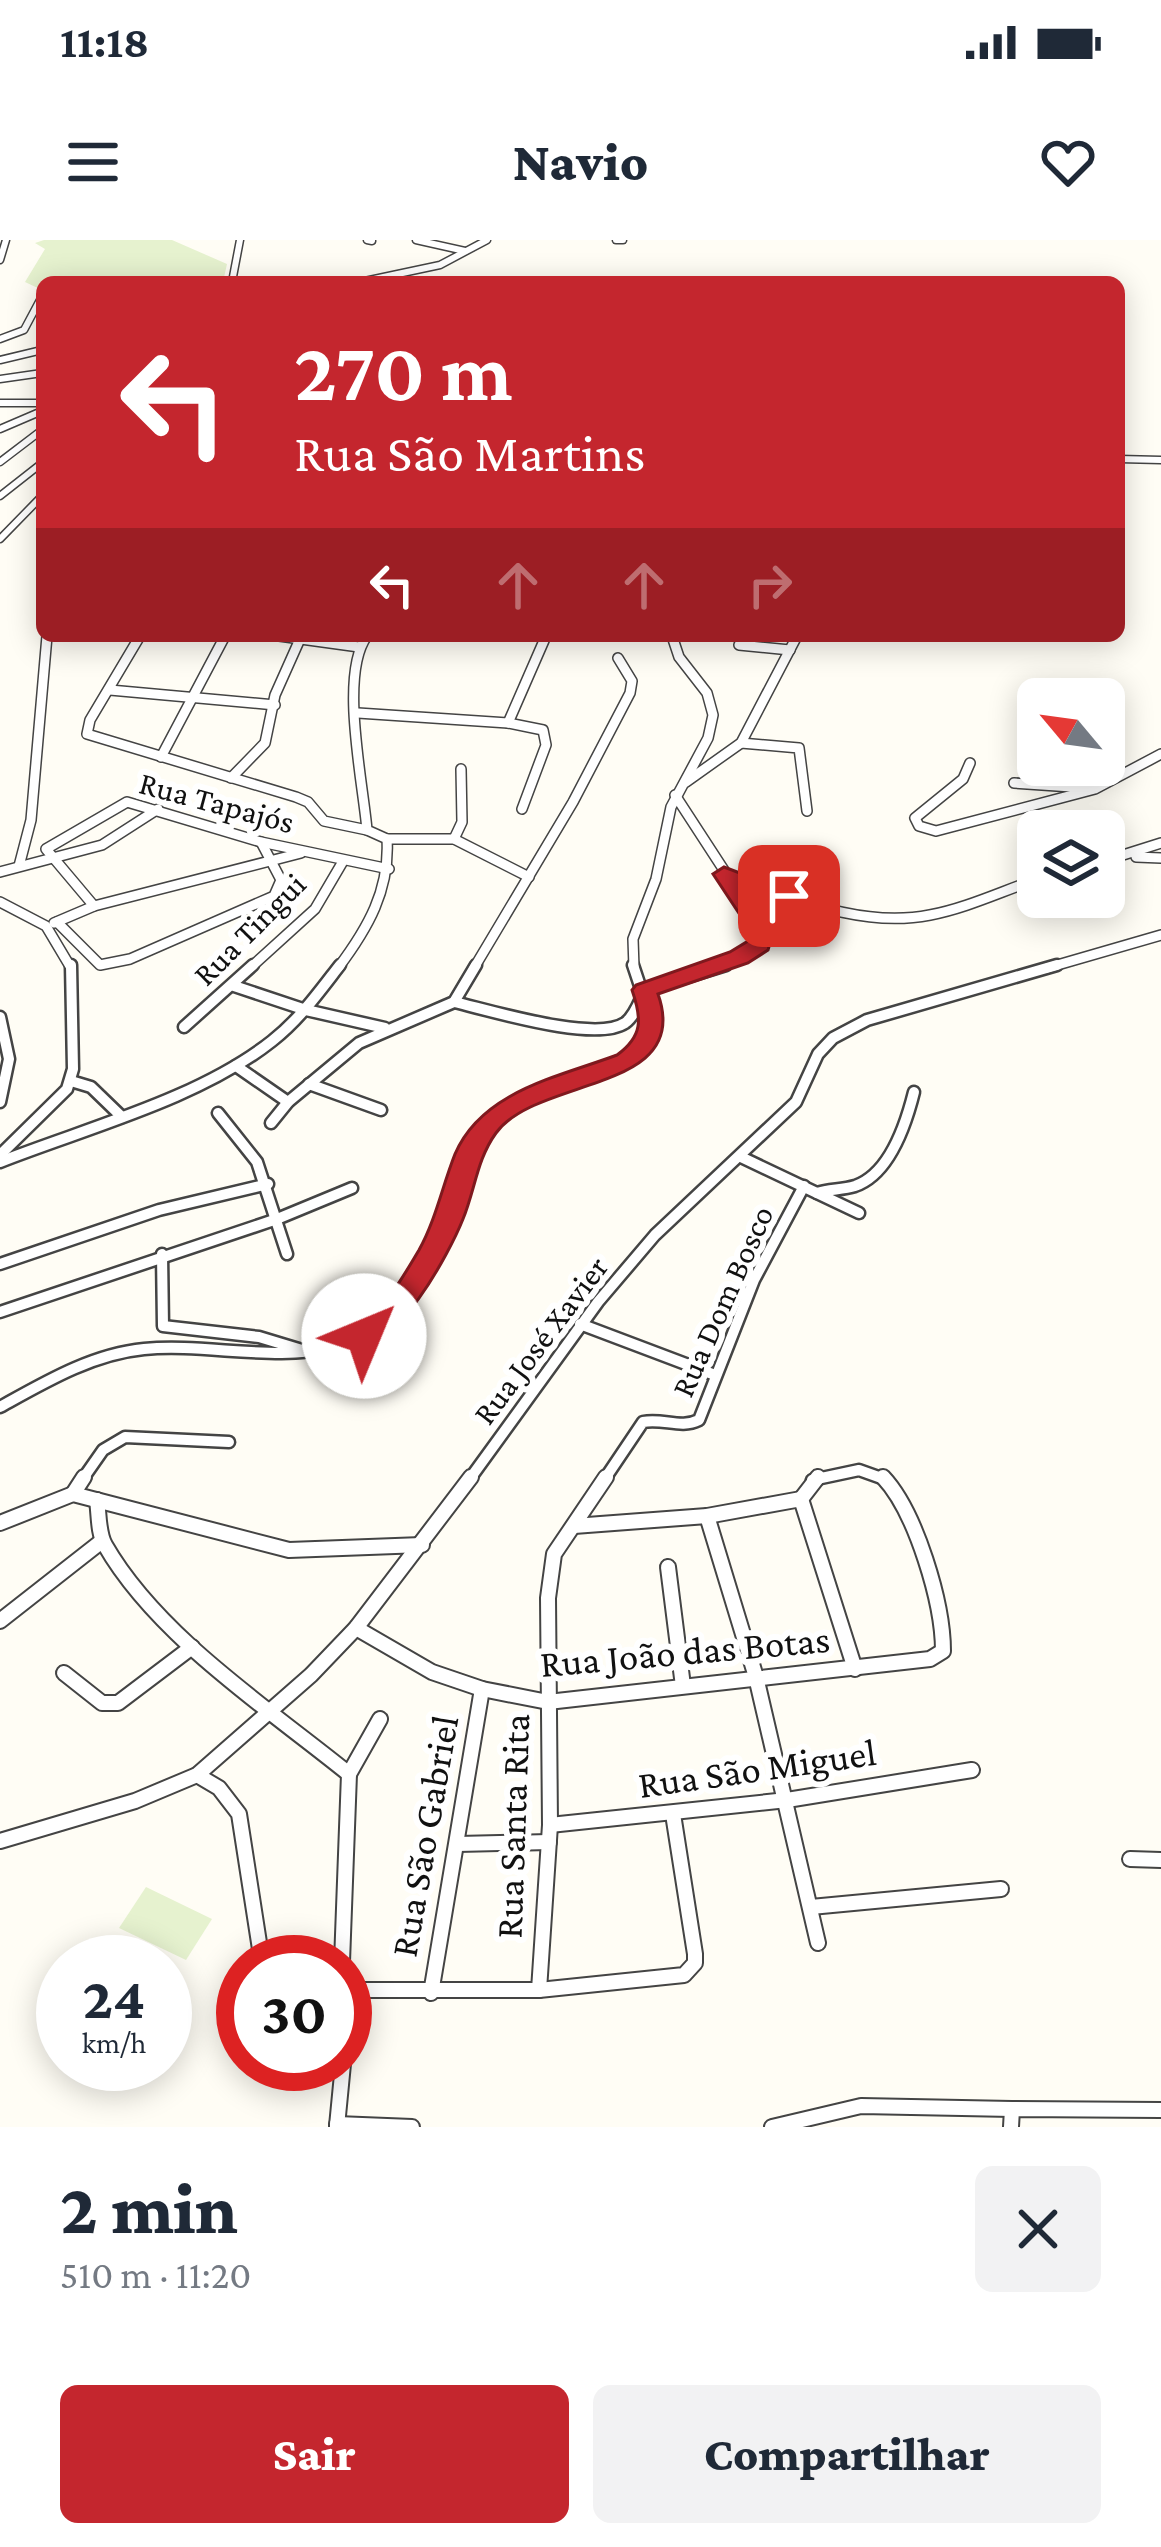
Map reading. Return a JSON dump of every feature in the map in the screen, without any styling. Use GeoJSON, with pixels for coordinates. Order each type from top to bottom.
{"type":"FeatureCollection","features":[{"type":"Feature","properties":{"kind":"street"},"geometry":{"type":"LineString","coordinates":[[0,260],[6,240]]}},
{"type":"Feature","properties":{"kind":"street"},"geometry":{"type":"LineString","coordinates":[[233,276],[240,240]]}},
{"type":"Feature","properties":{"kind":"street"},"geometry":{"type":"LineString","coordinates":[[393,276],[420,271],[487,240]]}},
{"type":"Feature","properties":{"kind":"street"},"geometry":{"type":"LineString","coordinates":[[416,241],[464,251]]}},
{"type":"Feature","properties":{"kind":"street"},"geometry":{"type":"LineString","coordinates":[[0,339],[24,330],[36,308]]}},
{"type":"Feature","properties":{"kind":"street"},"geometry":{"type":"LineString","coordinates":[[0,360],[36,351]]}},
{"type":"Feature","properties":{"kind":"street"},"geometry":{"type":"LineString","coordinates":[[0,380],[36,374]]}},
{"type":"Feature","properties":{"kind":"street"},"geometry":{"type":"LineString","coordinates":[[0,403],[36,406]]}},
{"type":"Feature","properties":{"kind":"street"},"geometry":{"type":"LineString","coordinates":[[2,427],[36,410]]}},
{"type":"Feature","properties":{"kind":"street"},"geometry":{"type":"LineString","coordinates":[[0,462],[36,435]]}},
{"type":"Feature","properties":{"kind":"street"},"geometry":{"type":"LineString","coordinates":[[1125,459],[1161,460]]}},
{"type":"Feature","properties":{"kind":"street"},"geometry":{"type":"LineString","coordinates":[[0,496],[36,468]]}},
{"type":"Feature","properties":{"kind":"street"},"geometry":{"type":"LineString","coordinates":[[0,539],[36,502]]}},
{"type":"Feature","properties":{"kind":"street"},"geometry":{"type":"LineString","coordinates":[[19,866],[31,820],[46,642]]}},
{"type":"Feature","properties":{"kind":"street"},"geometry":{"type":"LineString","coordinates":[[137,642],[86,728],[92,737],[303,800],[332,824],[387,838],[454,839],[529,877]]}},
{"type":"Feature","properties":{"kind":"street"},"geometry":{"type":"LineString","coordinates":[[161,757],[222,642]]}},
{"type":"Feature","properties":{"kind":"street"},"geometry":{"type":"LineString","coordinates":[[231,778],[265,742],[299,642]]}},
{"type":"Feature","properties":{"kind":"street"},"geometry":{"type":"LineString","coordinates":[[325,642],[359,646]]}},
{"type":"Feature","properties":{"kind":"street"},"geometry":{"type":"LineString","coordinates":[[362,642],[353,676],[367,830]]}},
{"type":"Feature","properties":{"kind":"street"},"geometry":{"type":"LineString","coordinates":[[508,723],[543,642]]}},
{"type":"Feature","properties":{"kind":"street"},"geometry":{"type":"LineString","coordinates":[[0,1407],[56,1376],[118,1354],[162,1348],[307,1352],[364,1336],[398,1305],[450,1218],[469,1153],[490,1121],[518,1102],[626,1061],[649,1041],[654,1017],[631,965],[631,944],[653,886],[677,790],[706,745],[713,713],[706,688],[677,655],[674,642]]}},
{"type":"Feature","properties":{"kind":"street"},"geometry":{"type":"LineString","coordinates":[[677,790],[741,743],[794,642]]}},
{"type":"Feature","properties":{"kind":"street"},"geometry":{"type":"LineString","coordinates":[[740,646],[790,650]]}},
{"type":"Feature","properties":{"kind":"street"},"geometry":{"type":"LineString","coordinates":[[454,1002],[630,693],[632,681],[618,658]]}},
{"type":"Feature","properties":{"kind":"street"},"geometry":{"type":"LineString","coordinates":[[110,690],[275,705]]}},
{"type":"Feature","properties":{"kind":"street"},"geometry":{"type":"LineString","coordinates":[[358,713],[508,723],[543,730],[546,745],[522,809]]}},
{"type":"Feature","properties":{"kind":"street"},"geometry":{"type":"LineString","coordinates":[[741,743],[799,748],[807,811]]}},
{"type":"Feature","properties":{"kind":"street"},"geometry":{"type":"LineString","coordinates":[[970,763],[963,779],[915,818],[919,826],[936,831],[1095,789],[1161,754]]}},
{"type":"Feature","properties":{"kind":"street"},"geometry":{"type":"LineString","coordinates":[[454,839],[462,821],[461,769]]}},
{"type":"Feature","properties":{"kind":"street"},"geometry":{"type":"LineString","coordinates":[[1014,783],[1095,789]]}},
{"type":"Feature","properties":{"kind":"street"},"geometry":{"type":"LineString","coordinates":[[271,1123],[288,1102],[349,1050],[385,1028],[454,1002],[530,1020],[608,1027],[628,1019],[645,990],[739,958],[763,938],[757,921],[724,874],[677,790]]}},
{"type":"Feature","properties":{"kind":"street","name":"Rua Tapajós"},"geometry":{"type":"LineString","coordinates":[[53,861],[46,849],[49,845],[127,802],[301,853],[389,869]]}},
{"type":"Feature","properties":{"kind":"street"},"geometry":{"type":"LineString","coordinates":[[0,872],[120,840],[158,809]]}},
{"type":"Feature","properties":{"kind":"street"},"geometry":{"type":"LineString","coordinates":[[0,1159],[122,1117],[236,1066],[271,1043],[305,1010],[368,928],[389,869],[387,838]]}},
{"type":"Feature","properties":{"kind":"street"},"geometry":{"type":"LineString","coordinates":[[0,902],[51,924],[82,943],[95,962],[105,965],[130,959],[274,896],[282,886],[261,842]]}},
{"type":"Feature","properties":{"kind":"street"},"geometry":{"type":"LineString","coordinates":[[1125,856],[1161,843]]}},
{"type":"Feature","properties":{"kind":"street"},"geometry":{"type":"LineString","coordinates":[[51,924],[94,906],[301,853]]}},
{"type":"Feature","properties":{"kind":"street"},"geometry":{"type":"LineString","coordinates":[[1125,857],[1161,855]]}},
{"type":"Feature","properties":{"kind":"street"},"geometry":{"type":"LineString","coordinates":[[53,861],[94,906]]}},
{"type":"Feature","properties":{"kind":"street","name":"Rua Tingui"},"geometry":{"type":"LineString","coordinates":[[184,1027],[315,909],[342,863]]}},
{"type":"Feature","properties":{"kind":"street"},"geometry":{"type":"LineString","coordinates":[[724,874],[822,907],[895,919],[928,914],[1017,886]]}},
{"type":"Feature","properties":{"kind":"street"},"geometry":{"type":"LineString","coordinates":[[0,1159],[59,1101],[71,1081],[70,965],[51,924]]}},
{"type":"Feature","properties":{"kind":"street","name":"Rua José Xavier"},"geometry":{"type":"LineString","coordinates":[[0,1841],[135,1801],[197,1775],[268,1713],[356,1628],[422,1545],[580,1324],[655,1235],[796,1102],[826,1045],[849,1028],[1161,935]]}},
{"type":"Feature","properties":{"kind":"street"},"geometry":{"type":"LineString","coordinates":[[234,986],[305,1010],[385,1028]]}},
{"type":"Feature","properties":{"kind":"street"},"geometry":{"type":"LineString","coordinates":[[0,1017],[8,1032],[0,1102]]}},
{"type":"Feature","properties":{"kind":"street"},"geometry":{"type":"LineString","coordinates":[[236,1066],[288,1102]]}},
{"type":"Feature","properties":{"kind":"street"},"geometry":{"type":"LineString","coordinates":[[71,1081],[91,1087],[122,1117]]}},
{"type":"Feature","properties":{"kind":"street"},"geometry":{"type":"LineString","coordinates":[[309,1084],[381,1109]]}},
{"type":"Feature","properties":{"kind":"street"},"geometry":{"type":"LineString","coordinates":[[810,1190],[856,1186],[867,1179],[904,1128],[914,1092]]}},
{"type":"Feature","properties":{"kind":"street"},"geometry":{"type":"LineString","coordinates":[[218,1113],[248,1142],[268,1184],[287,1254]]}},
{"type":"Feature","properties":{"kind":"street"},"geometry":{"type":"LineString","coordinates":[[741,1157],[859,1213]]}},
{"type":"Feature","properties":{"kind":"street"},"geometry":{"type":"LineString","coordinates":[[0,1264],[159,1210],[268,1184]]}},
{"type":"Feature","properties":{"kind":"street"},"geometry":{"type":"LineString","coordinates":[[0,1312],[277,1219],[352,1188]]}},
{"type":"Feature","properties":{"kind":"street","name":"Rua Dom Bosco"},"geometry":{"type":"LineString","coordinates":[[680,1426],[698,1420],[754,1280],[810,1190]]}},
{"type":"Feature","properties":{"kind":"street"},"geometry":{"type":"LineString","coordinates":[[162,1254],[163,1326],[259,1336],[307,1352]]}},
{"type":"Feature","properties":{"kind":"street"},"geometry":{"type":"LineString","coordinates":[[580,1324],[715,1375]]}},
{"type":"Feature","properties":{"kind":"street","name":"Rua Santa Rita"},"geometry":{"type":"LineString","coordinates":[[539,1990],[550,1825],[552,1565],[557,1546],[643,1422],[657,1419],[680,1426]]}},
{"type":"Feature","properties":{"kind":"street"},"geometry":{"type":"LineString","coordinates":[[0,1523],[73,1494],[104,1450],[124,1437],[229,1442]]}},
{"type":"Feature","properties":{"kind":"street","name":"Rua João das Botas"},"geometry":{"type":"LineString","coordinates":[[356,1628],[404,1659],[482,1689],[548,1702],[855,1669],[930,1659],[943,1652],[944,1635],[923,1562],[895,1490],[886,1479],[875,1472],[841,1471],[813,1479],[794,1501]]}},
{"type":"Feature","properties":{"kind":"street"},"geometry":{"type":"LineString","coordinates":[[73,1494],[290,1550],[422,1545]]}},
{"type":"Feature","properties":{"kind":"street"},"geometry":{"type":"LineString","coordinates":[[97,1499],[102,1541],[130,1580],[192,1647],[349,1774]]}},
{"type":"Feature","properties":{"kind":"street"},"geometry":{"type":"LineString","coordinates":[[574,1526],[707,1516],[794,1501],[855,1669]]}},
{"type":"Feature","properties":{"kind":"street"},"geometry":{"type":"LineString","coordinates":[[707,1516],[756,1677],[818,1942]]}},
{"type":"Feature","properties":{"kind":"street"},"geometry":{"type":"LineString","coordinates":[[0,1621],[102,1541]]}},
{"type":"Feature","properties":{"kind":"street"},"geometry":{"type":"LineString","coordinates":[[668,1567],[683,1686]]}},
{"type":"Feature","properties":{"kind":"street"},"geometry":{"type":"LineString","coordinates":[[64,1672],[110,1705],[133,1694],[192,1647]]}},
{"type":"Feature","properties":{"kind":"street","name":"Rua São Gabriel"},"geometry":{"type":"LineString","coordinates":[[431,1993],[482,1689]]}},
{"type":"Feature","properties":{"kind":"street"},"geometry":{"type":"LineString","coordinates":[[343,1935],[349,1774],[380,1719]]}},
{"type":"Feature","properties":{"kind":"street","name":"Rua São Miguel"},"geometry":{"type":"LineString","coordinates":[[550,1825],[787,1800],[972,1770]]}},
{"type":"Feature","properties":{"kind":"street"},"geometry":{"type":"LineString","coordinates":[[197,1775],[219,1789],[238,1814],[258,1935]]}},
{"type":"Feature","properties":{"kind":"street"},"geometry":{"type":"LineString","coordinates":[[372,1991],[539,1990],[684,1975],[694,1963],[694,1954],[673,1814]]}},
{"type":"Feature","properties":{"kind":"street"},"geometry":{"type":"LineString","coordinates":[[458,1844],[549,1842]]}},
{"type":"Feature","properties":{"kind":"street"},"geometry":{"type":"LineString","coordinates":[[1130,1859],[1161,1860]]}},
{"type":"Feature","properties":{"kind":"street"},"geometry":{"type":"LineString","coordinates":[[811,1907],[1001,1889]]}},
{"type":"Feature","properties":{"kind":"street"},"geometry":{"type":"LineString","coordinates":[[340,2091],[337,2126],[412,2127]]}},
{"type":"Feature","properties":{"kind":"street"},"geometry":{"type":"LineString","coordinates":[[772,2127],[861,2106],[1012,2118],[1161,2110]]}},
{"type":"Feature","properties":{"kind":"green space"},"geometry":{"type":"Polygon","coordinates":[[[172,240],[227,264],[224,276],[36,276],[36,287],[25,282],[45,249],[35,243],[172,240]]]}},
{"type":"Feature","properties":{"kind":"green space"},"geometry":{"type":"Polygon","coordinates":[[[146,1887],[212,1919],[192,1951],[192,1935],[134,1935],[119,1928],[146,1887]]]}},
{"type":"Feature","properties":{"kind":"route"},"geometry":{"type":"LineString","coordinates":[[364,1336],[387,1319],[427,1261],[450,1218],[469,1153],[490,1121],[518,1102],[626,1061],[640,1051],[649,1041],[654,1017],[645,990],[739,958],[760,945],[762,930],[724,874],[789,896]]}}]}
